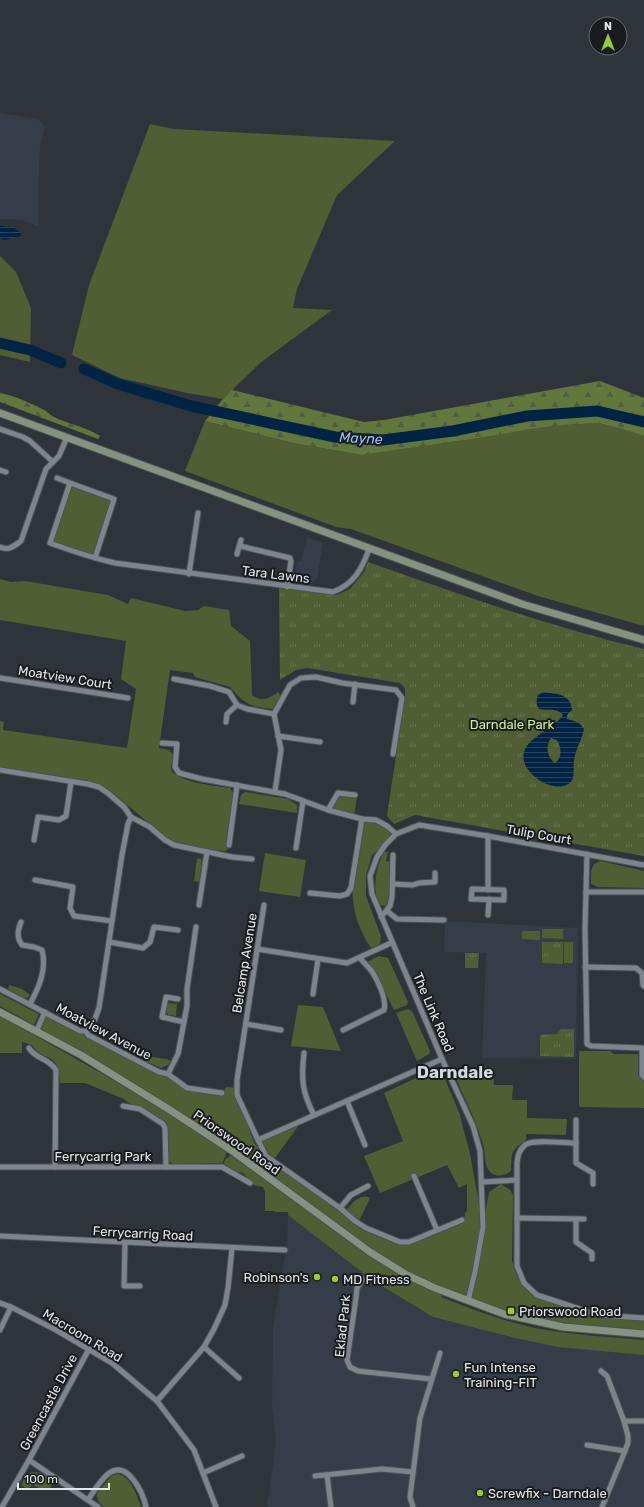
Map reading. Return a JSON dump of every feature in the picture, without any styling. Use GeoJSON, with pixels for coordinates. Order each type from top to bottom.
{"type":"FeatureCollection","features":[{"type":"Feature","properties":{"kind":"street"},"geometry":{"type":"LineString","coordinates":[[0,412],[522,604],[568,619],[644,640]]}},
{"type":"Feature","properties":{"kind":"street"},"geometry":{"type":"LineString","coordinates":[[0,429],[30,441],[53,462]]}},
{"type":"Feature","properties":{"kind":"street"},"geometry":{"type":"LineString","coordinates":[[0,548],[6,549],[14,547],[21,541],[46,469],[59,456],[67,437]]}},
{"type":"Feature","properties":{"kind":"street"},"geometry":{"type":"LineString","coordinates":[[0,470],[6,472]]}},
{"type":"Feature","properties":{"kind":"street"},"geometry":{"type":"LineString","coordinates":[[57,478],[114,498],[95,558]]}},
{"type":"Feature","properties":{"kind":"street","name":"Tara Lawns"},"geometry":{"type":"LineString","coordinates":[[70,483],[50,543],[115,564],[157,568],[189,574],[333,592],[340,589],[356,577],[361,570],[370,549]]}},
{"type":"Feature","properties":{"kind":"street"},"geometry":{"type":"LineString","coordinates":[[189,574],[198,513]]}},
{"type":"Feature","properties":{"kind":"street"},"geometry":{"type":"LineString","coordinates":[[237,554],[241,543],[290,558],[292,561],[288,586]]}},
{"type":"Feature","properties":{"kind":"street"},"geometry":{"type":"LineString","coordinates":[[275,791],[281,750],[274,714],[290,685],[301,678],[316,677],[396,690],[402,698],[393,754]]}},
{"type":"Feature","properties":{"kind":"street","name":"Moatview Court"},"geometry":{"type":"LineString","coordinates":[[0,678],[128,698]]}},
{"type":"Feature","properties":{"kind":"street"},"geometry":{"type":"LineString","coordinates":[[174,679],[210,686],[229,692],[237,705],[247,709],[274,714]]}},
{"type":"Feature","properties":{"kind":"street"},"geometry":{"type":"LineString","coordinates":[[353,702],[355,684]]}},
{"type":"Feature","properties":{"kind":"street"},"geometry":{"type":"LineString","coordinates":[[226,722],[227,714],[237,705]]}},
{"type":"Feature","properties":{"kind":"street"},"geometry":{"type":"LineString","coordinates":[[278,736],[320,742]]}},
{"type":"Feature","properties":{"kind":"street"},"geometry":{"type":"LineString","coordinates":[[162,743],[177,744],[175,767],[179,773],[275,791],[328,810],[362,819],[376,820],[387,826],[396,834]]}},
{"type":"Feature","properties":{"kind":"street"},"geometry":{"type":"LineString","coordinates":[[0,770],[99,788],[124,807],[131,817],[174,845],[252,859]]}},
{"type":"Feature","properties":{"kind":"street"},"geometry":{"type":"LineString","coordinates":[[34,840],[38,817],[59,820],[66,816],[71,782]]}},
{"type":"Feature","properties":{"kind":"street"},"geometry":{"type":"LineString","coordinates":[[229,845],[237,785]]}},
{"type":"Feature","properties":{"kind":"street"},"geometry":{"type":"LineString","coordinates":[[328,810],[338,793],[355,795]]}},
{"type":"Feature","properties":{"kind":"street"},"geometry":{"type":"LineString","coordinates":[[296,848],[303,801]]}},
{"type":"Feature","properties":{"kind":"street"},"geometry":{"type":"LineString","coordinates":[[86,1031],[95,1019],[99,1008],[128,824],[131,817]]}},
{"type":"Feature","properties":{"kind":"street"},"geometry":{"type":"LineString","coordinates":[[310,893],[340,896],[347,894],[351,888],[362,819]]}},
{"type":"Feature","properties":{"kind":"street","name":"Tulip Court"},"geometry":{"type":"LineString","coordinates":[[396,834],[419,825],[488,836],[644,865]]}},
{"type":"Feature","properties":{"kind":"street","name":"The Link Road"},"geometry":{"type":"LineString","coordinates":[[396,834],[384,845],[377,857],[370,876],[372,894],[391,943],[473,1126],[480,1151],[483,1227],[468,1301]]}},
{"type":"Feature","properties":{"kind":"street","name":"Tulip Court"},"geometry":{"type":"LineString","coordinates":[[488,836],[488,890]]}},
{"type":"Feature","properties":{"kind":"street"},"geometry":{"type":"LineString","coordinates":[[199,905],[207,852]]}},
{"type":"Feature","properties":{"kind":"street"},"geometry":{"type":"LineString","coordinates":[[587,854],[585,967],[586,1044],[591,1046],[642,1048],[642,1075],[644,1077]]}},
{"type":"Feature","properties":{"kind":"street"},"geometry":{"type":"LineString","coordinates":[[381,917],[387,911],[392,897],[393,855]]}},
{"type":"Feature","properties":{"kind":"street"},"geometry":{"type":"LineString","coordinates":[[393,884],[413,885],[435,882],[435,873]]}},
{"type":"Feature","properties":{"kind":"street"},"geometry":{"type":"LineString","coordinates":[[35,880],[73,887],[70,908],[74,916],[112,921]]}},
{"type":"Feature","properties":{"kind":"street"},"geometry":{"type":"LineString","coordinates":[[472,889],[504,890],[504,900],[489,899],[471,899],[472,889]]}},
{"type":"Feature","properties":{"kind":"street"},"geometry":{"type":"LineString","coordinates":[[586,892],[644,892]]}},
{"type":"Feature","properties":{"kind":"street"},"geometry":{"type":"LineString","coordinates":[[488,915],[489,899]]}},
{"type":"Feature","properties":{"kind":"street","name":"Belcamp Avenue"},"geometry":{"type":"LineString","coordinates":[[264,905],[237,1080],[237,1095],[266,1156],[366,1228],[400,1242],[408,1242],[462,1220]]}},
{"type":"Feature","properties":{"kind":"street"},"geometry":{"type":"LineString","coordinates":[[387,911],[397,919],[444,920]]}},
{"type":"Feature","properties":{"kind":"street"},"geometry":{"type":"LineString","coordinates":[[21,922],[18,931],[18,940],[22,945],[42,950],[43,957],[40,984],[30,1004]]}},
{"type":"Feature","properties":{"kind":"street"},"geometry":{"type":"LineString","coordinates":[[109,942],[143,948],[150,942],[154,927],[178,930]]}},
{"type":"Feature","properties":{"kind":"street"},"geometry":{"type":"LineString","coordinates":[[168,1074],[178,1054],[187,1006],[187,989],[196,927]]}},
{"type":"Feature","properties":{"kind":"street"},"geometry":{"type":"LineString","coordinates":[[257,949],[347,963],[391,943]]}},
{"type":"Feature","properties":{"kind":"street"},"geometry":{"type":"LineString","coordinates":[[343,1030],[384,1010],[385,1007],[385,999],[373,973],[360,958]]}},
{"type":"Feature","properties":{"kind":"street"},"geometry":{"type":"LineString","coordinates":[[313,994],[318,959]]}},
{"type":"Feature","properties":{"kind":"street"},"geometry":{"type":"LineString","coordinates":[[585,967],[636,968],[642,973],[644,986]]}},
{"type":"Feature","properties":{"kind":"street","name":"Moatview Avenue"},"geometry":{"type":"LineString","coordinates":[[0,989],[80,1031],[86,1031],[90,1036],[159,1072],[168,1074],[188,1088],[222,1092]]}},
{"type":"Feature","properties":{"kind":"street"},"geometry":{"type":"LineString","coordinates":[[178,999],[166,997],[162,1017],[184,1022]]}},
{"type":"Feature","properties":{"kind":"street","name":"Priorswood Road"},"geometry":{"type":"LineString","coordinates":[[0,1012],[81,1054],[231,1150],[370,1252],[407,1275],[468,1301],[504,1314],[563,1327],[644,1334]]}},
{"type":"Feature","properties":{"kind":"street"},"geometry":{"type":"LineString","coordinates":[[36,1032],[45,1012]]}},
{"type":"Feature","properties":{"kind":"street","name":"Belcamp Avenue"},"geometry":{"type":"LineString","coordinates":[[246,1024],[281,1030]]}},
{"type":"Feature","properties":{"kind":"street"},"geometry":{"type":"LineString","coordinates":[[29,1048],[32,1052],[52,1064],[56,1070],[55,1167]]}},
{"type":"Feature","properties":{"kind":"street"},"geometry":{"type":"LineString","coordinates":[[304,1053],[302,1073],[303,1088],[314,1115]]}},
{"type":"Feature","properties":{"kind":"street"},"geometry":{"type":"LineString","coordinates":[[258,1140],[442,1059]]}},
{"type":"Feature","properties":{"kind":"street"},"geometry":{"type":"LineString","coordinates":[[347,1101],[365,1145]]}},
{"type":"Feature","properties":{"kind":"street","name":"Ferrycarrig Park"},"geometry":{"type":"LineString","coordinates":[[0,1167],[166,1167],[165,1128],[163,1124],[140,1109],[122,1106]]}},
{"type":"Feature","properties":{"kind":"street"},"geometry":{"type":"LineString","coordinates":[[576,1120],[576,1163],[593,1173],[593,1184]]}},
{"type":"Feature","properties":{"kind":"street"},"geometry":{"type":"LineString","coordinates":[[576,1142],[533,1142],[526,1144],[519,1152],[517,1162],[517,1266],[524,1283],[537,1295],[598,1316],[644,1318]]}},
{"type":"Feature","properties":{"kind":"street"},"geometry":{"type":"LineString","coordinates":[[166,1167],[222,1167],[250,1183]]}},
{"type":"Feature","properties":{"kind":"street"},"geometry":{"type":"LineString","coordinates":[[414,1176],[437,1230]]}},
{"type":"Feature","properties":{"kind":"street"},"geometry":{"type":"LineString","coordinates":[[482,1182],[517,1180]]}},
{"type":"Feature","properties":{"kind":"street"},"geometry":{"type":"LineString","coordinates":[[340,1208],[351,1195],[368,1186]]}},
{"type":"Feature","properties":{"kind":"street"},"geometry":{"type":"LineString","coordinates":[[517,1218],[584,1219]]}},
{"type":"Feature","properties":{"kind":"street"},"geometry":{"type":"LineString","coordinates":[[576,1219],[576,1242],[592,1253],[592,1259]]}},
{"type":"Feature","properties":{"kind":"street","name":"Ferrycarrig Road"},"geometry":{"type":"LineString","coordinates":[[0,1236],[285,1250]]}},
{"type":"Feature","properties":{"kind":"street"},"geometry":{"type":"LineString","coordinates":[[125,1242],[124,1286],[140,1286]]}},
{"type":"Feature","properties":{"kind":"street"},"geometry":{"type":"LineString","coordinates":[[157,1401],[204,1347],[225,1305],[232,1248]]}},
{"type":"Feature","properties":{"kind":"street","name":"Eklad Park"},"geometry":{"type":"LineString","coordinates":[[363,1279],[357,1288],[347,1360],[350,1367],[358,1370],[431,1379]]}},
{"type":"Feature","properties":{"kind":"street","name":"Macroom Road"},"geometry":{"type":"LineString","coordinates":[[0,1303],[11,1307],[112,1363],[157,1401],[194,1450],[216,1507]]}},
{"type":"Feature","properties":{"kind":"street"},"geometry":{"type":"LineString","coordinates":[[0,1330],[11,1307]]}},
{"type":"Feature","properties":{"kind":"street"},"geometry":{"type":"LineString","coordinates":[[204,1347],[239,1378]]}},
{"type":"Feature","properties":{"kind":"street","name":"Greencastle Drive"},"geometry":{"type":"LineString","coordinates":[[2,1507],[29,1460],[88,1349]]}},
{"type":"Feature","properties":{"kind":"street"},"geometry":{"type":"LineString","coordinates":[[413,1507],[410,1497],[420,1418],[440,1353]]}},
{"type":"Feature","properties":{"kind":"street"},"geometry":{"type":"LineString","coordinates":[[601,1371],[607,1376],[628,1436],[628,1443],[625,1452],[602,1507]]}},
{"type":"Feature","properties":{"kind":"street"},"geometry":{"type":"LineString","coordinates":[[624,1421],[644,1421]]}},
{"type":"Feature","properties":{"kind":"street"},"geometry":{"type":"LineString","coordinates":[[587,1445],[625,1452]]}},
{"type":"Feature","properties":{"kind":"street"},"geometry":{"type":"LineString","coordinates":[[203,1473],[242,1456]]}},
{"type":"Feature","properties":{"kind":"street"},"geometry":{"type":"LineString","coordinates":[[29,1460],[98,1507]]}},
{"type":"Feature","properties":{"kind":"street"},"geometry":{"type":"LineString","coordinates":[[314,1476],[382,1469],[413,1472]]}},
{"type":"Feature","properties":{"kind":"street"},"geometry":{"type":"LineString","coordinates":[[88,1500],[108,1473],[115,1470],[122,1470],[129,1475],[138,1486],[146,1507]]}},
{"type":"Feature","properties":{"kind":"street"},"geometry":{"type":"LineString","coordinates":[[327,1475],[331,1507]]}},
{"type":"Feature","properties":{"kind":"shaded area"},"geometry":{"type":"Polygon","coordinates":[[[0,113],[38,119],[45,127],[40,145],[38,204],[39,227],[22,220],[0,219],[0,113]]]}},
{"type":"Feature","properties":{"kind":"shaded area"},"geometry":{"type":"Polygon","coordinates":[[[307,537],[323,543],[317,578],[314,582],[295,581],[297,562],[301,561],[307,537]]]}},
{"type":"Feature","properties":{"kind":"shaded area"},"geometry":{"type":"Polygon","coordinates":[[[445,921],[578,928],[576,1059],[482,1058],[486,953],[444,952],[445,921]]]}},
{"type":"Feature","properties":{"kind":"shaded area"},"geometry":{"type":"Polygon","coordinates":[[[288,1215],[372,1280],[433,1317],[515,1338],[558,1346],[644,1355],[644,1507],[268,1507],[267,1500],[269,1495],[276,1439],[272,1406],[273,1326],[287,1243],[288,1215]]]}},
{"type":"Feature","properties":{"kind":"green space"},"geometry":{"type":"Polygon","coordinates":[[[150,124],[174,129],[395,141],[337,195],[297,289],[293,308],[332,310],[260,363],[223,399],[187,393],[120,378],[72,355],[89,285],[150,124]]]}},
{"type":"Feature","properties":{"kind":"green space"},"geometry":{"type":"Polygon","coordinates":[[[0,256],[16,272],[31,308],[30,362],[0,355],[0,256]]]}},
{"type":"Feature","properties":{"kind":"green space"},"geometry":{"type":"Polygon","coordinates":[[[600,381],[644,398],[644,436],[599,423],[564,425],[362,455],[293,443],[205,421],[232,390],[364,422],[384,420],[600,381]]]}},
{"type":"Feature","properties":{"kind":"green space"},"geometry":{"type":"Polygon","coordinates":[[[0,393],[27,402],[54,417],[89,430],[100,436],[98,439],[0,402],[0,393]]]}},
{"type":"Feature","properties":{"kind":"green space"},"geometry":{"type":"Polygon","coordinates":[[[205,421],[293,443],[362,455],[486,437],[527,429],[564,425],[599,423],[644,436],[644,626],[538,596],[351,529],[336,527],[185,471],[205,421]]]}},
{"type":"Feature","properties":{"kind":"green space"},"geometry":{"type":"Polygon","coordinates":[[[70,484],[113,500],[95,558],[51,541],[70,484]]]}},
{"type":"Feature","properties":{"kind":"green space","name":"Darndale Park"},"geometry":{"type":"Polygon","coordinates":[[[368,562],[539,620],[574,631],[644,649],[644,856],[415,815],[394,824],[387,816],[405,688],[400,683],[307,668],[296,670],[280,680],[279,588],[337,595],[350,589],[364,572],[368,562]]]}},
{"type":"Feature","properties":{"kind":"green space"},"geometry":{"type":"Polygon","coordinates":[[[0,579],[11,582],[25,581],[108,595],[128,604],[131,598],[185,611],[198,610],[204,606],[229,610],[231,626],[250,641],[252,695],[259,699],[266,699],[279,692],[280,697],[277,704],[272,709],[257,707],[241,699],[230,687],[195,677],[193,673],[170,670],[159,748],[169,750],[173,755],[171,767],[172,772],[178,776],[192,782],[230,788],[233,793],[226,846],[228,849],[225,851],[213,850],[183,845],[169,840],[112,792],[96,783],[47,774],[0,769],[0,721],[4,722],[3,730],[127,748],[136,689],[121,679],[126,641],[0,620],[0,579]]]}},
{"type":"Feature","properties":{"kind":"green space"},"geometry":{"type":"Polygon","coordinates":[[[245,792],[288,799],[297,805],[297,813],[239,804],[241,795],[245,792]]]}},
{"type":"Feature","properties":{"kind":"green space"},"geometry":{"type":"Polygon","coordinates":[[[338,793],[357,796],[354,817],[328,810],[338,793]]]}},
{"type":"Feature","properties":{"kind":"green space"},"geometry":{"type":"Polygon","coordinates":[[[362,819],[376,820],[396,834],[372,855],[366,875],[366,896],[381,936],[380,944],[372,948],[367,943],[362,932],[354,904],[353,876],[362,819]]]}},
{"type":"Feature","properties":{"kind":"green space"},"geometry":{"type":"Polygon","coordinates":[[[384,852],[388,852],[386,861],[390,862],[389,896],[387,905],[383,906],[378,904],[375,884],[377,871],[384,852]]]}},
{"type":"Feature","properties":{"kind":"green space"},"geometry":{"type":"Polygon","coordinates":[[[265,853],[306,860],[300,897],[259,891],[265,853]]]}},
{"type":"Feature","properties":{"kind":"green space"},"geometry":{"type":"Polygon","coordinates":[[[197,858],[201,859],[202,862],[199,882],[194,881],[197,858]]]}},
{"type":"Feature","properties":{"kind":"green space"},"geometry":{"type":"Polygon","coordinates":[[[601,861],[644,871],[644,888],[598,887],[591,884],[591,871],[594,864],[601,861]]]}},
{"type":"Feature","properties":{"kind":"green space"},"geometry":{"type":"Polygon","coordinates":[[[542,929],[563,929],[563,939],[542,938],[542,929]]]}},
{"type":"Feature","properties":{"kind":"green space"},"geometry":{"type":"Polygon","coordinates":[[[522,931],[540,931],[540,940],[522,939],[522,931]]]}},
{"type":"Feature","properties":{"kind":"green space"},"geometry":{"type":"Polygon","coordinates":[[[542,942],[563,942],[563,964],[542,963],[542,942]]]}},
{"type":"Feature","properties":{"kind":"green space"},"geometry":{"type":"Polygon","coordinates":[[[564,942],[573,942],[573,963],[564,963],[564,942]]]}},
{"type":"Feature","properties":{"kind":"green space"},"geometry":{"type":"Polygon","coordinates":[[[465,953],[479,953],[478,968],[465,968],[465,953]]]}},
{"type":"Feature","properties":{"kind":"green space"},"geometry":{"type":"Polygon","coordinates":[[[379,956],[388,958],[408,1002],[407,1005],[394,1010],[376,974],[367,962],[379,956]]]}},
{"type":"Feature","properties":{"kind":"green space"},"geometry":{"type":"Polygon","coordinates":[[[9,985],[22,989],[30,995],[26,999],[8,990],[9,985]]]}},
{"type":"Feature","properties":{"kind":"green space"},"geometry":{"type":"Polygon","coordinates":[[[0,994],[39,1014],[34,1025],[0,1006],[0,994]]]}},
{"type":"Feature","properties":{"kind":"green space"},"geometry":{"type":"Polygon","coordinates":[[[169,1003],[177,1004],[176,1016],[169,1015],[166,1012],[167,1005],[169,1003]]]}},
{"type":"Feature","properties":{"kind":"green space"},"geometry":{"type":"Polygon","coordinates":[[[298,1005],[323,1007],[341,1051],[291,1046],[298,1005]]]}},
{"type":"Feature","properties":{"kind":"green space"},"geometry":{"type":"Polygon","coordinates":[[[408,1009],[412,1011],[430,1051],[429,1054],[417,1061],[396,1013],[408,1009]]]}},
{"type":"Feature","properties":{"kind":"green space"},"geometry":{"type":"Polygon","coordinates":[[[46,1013],[188,1088],[223,1093],[226,1087],[238,1088],[238,1095],[254,1143],[267,1158],[258,1140],[302,1121],[272,1162],[343,1214],[351,1204],[358,1199],[362,1197],[370,1198],[358,1223],[405,1242],[463,1221],[467,1211],[467,1184],[459,1188],[447,1165],[380,1193],[364,1156],[403,1141],[384,1093],[435,1069],[442,1072],[459,1112],[470,1154],[483,1225],[489,1192],[501,1184],[510,1190],[513,1195],[512,1261],[517,1276],[537,1295],[598,1316],[644,1318],[644,1334],[572,1329],[504,1314],[407,1275],[232,1150],[38,1032],[46,1013]]]}},
{"type":"Feature","properties":{"kind":"green space"},"geometry":{"type":"Polygon","coordinates":[[[0,1016],[101,1073],[169,1114],[227,1152],[222,1163],[173,1164],[168,1161],[167,1123],[140,1106],[130,1104],[124,1099],[85,1083],[60,1083],[59,1073],[54,1061],[41,1054],[32,1045],[22,1042],[22,1053],[0,1053],[0,1016]]]}},
{"type":"Feature","properties":{"kind":"green space"},"geometry":{"type":"Polygon","coordinates":[[[561,1029],[574,1029],[574,1057],[540,1056],[540,1035],[557,1034],[561,1029]]]}},
{"type":"Feature","properties":{"kind":"green space"},"geometry":{"type":"Polygon","coordinates":[[[579,1051],[610,1051],[614,1054],[638,1054],[638,1075],[644,1082],[644,1108],[580,1107],[579,1051]]]}},
{"type":"Feature","properties":{"kind":"green space"},"geometry":{"type":"Polygon","coordinates":[[[146,1056],[171,1061],[168,1065],[161,1068],[145,1061],[146,1056]]]}},
{"type":"Feature","properties":{"kind":"green space"},"geometry":{"type":"Polygon","coordinates":[[[493,1067],[494,1085],[513,1085],[512,1100],[527,1100],[527,1118],[567,1119],[566,1135],[526,1134],[526,1140],[513,1152],[511,1171],[507,1174],[499,1176],[494,1175],[488,1170],[480,1134],[452,1069],[493,1067]]]}},
{"type":"Feature","properties":{"kind":"green space"},"geometry":{"type":"Polygon","coordinates":[[[230,1155],[378,1261],[410,1280],[442,1295],[441,1297],[502,1319],[540,1329],[644,1340],[644,1355],[558,1347],[515,1338],[433,1317],[372,1280],[288,1215],[288,1212],[265,1211],[265,1192],[263,1187],[254,1185],[243,1173],[235,1172],[223,1164],[230,1155]]]}},
{"type":"Feature","properties":{"kind":"green space"},"geometry":{"type":"Polygon","coordinates":[[[32,1472],[42,1473],[54,1481],[50,1488],[43,1490],[33,1485],[27,1489],[21,1485],[25,1476],[32,1472]]]}},
{"type":"Feature","properties":{"kind":"green space"},"geometry":{"type":"Polygon","coordinates":[[[117,1474],[126,1478],[130,1482],[141,1507],[104,1507],[100,1503],[97,1493],[112,1475],[117,1474]]]}},
{"type":"Feature","properties":{"kind":"water"},"geometry":{"type":"Polygon","coordinates":[[[0,226],[13,227],[20,232],[21,236],[4,240],[0,238],[0,226]]]}},
{"type":"Feature","properties":{"kind":"water"},"geometry":{"type":"Polygon","coordinates":[[[544,692],[558,694],[566,698],[571,705],[572,710],[567,715],[567,719],[577,722],[584,729],[575,757],[572,780],[564,786],[556,786],[539,780],[532,774],[524,760],[524,752],[531,741],[559,720],[563,715],[555,710],[539,709],[537,706],[538,695],[544,692]],[[551,738],[548,744],[550,758],[555,763],[558,761],[560,755],[560,746],[557,740],[551,738]]]}},
{"type":"Feature","properties":{"kind":"waterway","name":"Mayne"},"geometry":{"type":"LineString","coordinates":[[0,343],[30,350],[61,363]]}},
{"type":"Feature","properties":{"kind":"waterway","name":"Mayne"},"geometry":{"type":"LineString","coordinates":[[84,369],[118,384],[191,406],[335,437],[383,440],[453,431],[527,416],[597,411],[644,422]]}},
{"type":"Feature","properties":{"kind":"place","name":"Robinson's"},"geometry":{"type":"Point","coordinates":[317,1277]}},
{"type":"Feature","properties":{"kind":"place","name":"MD Fitness"},"geometry":{"type":"Point","coordinates":[335,1279]}},
{"type":"Feature","properties":{"kind":"place","name":"Priorswood Road"},"geometry":{"type":"Point","coordinates":[511,1311]}},
{"type":"Feature","properties":{"kind":"place","name":"Fun Intense Training-FIT"},"geometry":{"type":"Point","coordinates":[456,1374]}},
{"type":"Feature","properties":{"kind":"place","name":"Screwfix - Darndale"},"geometry":{"type":"Point","coordinates":[480,1493]}},
{"type":"Feature","properties":{"kind":"district","name":"Darndale"},"geometry":{"type":"Point","coordinates":[455,1072]}}]}
